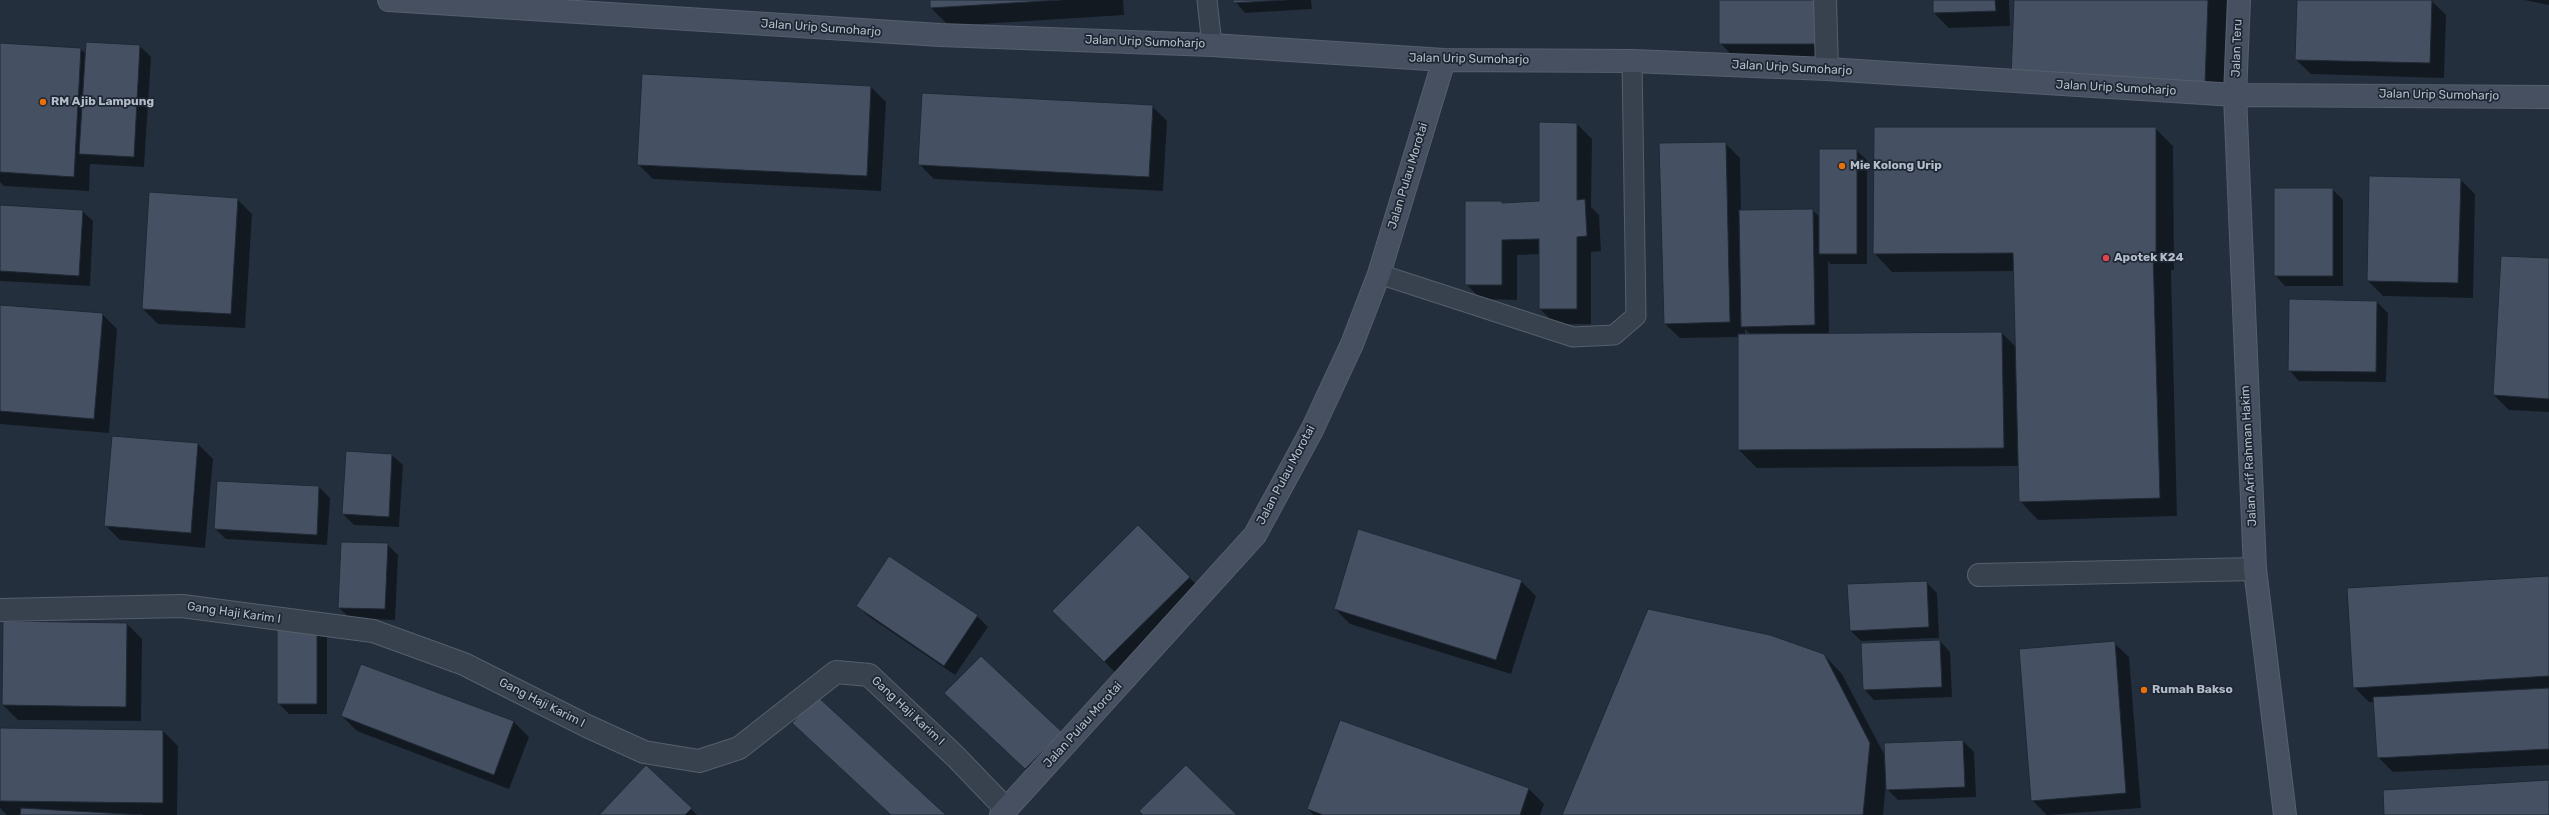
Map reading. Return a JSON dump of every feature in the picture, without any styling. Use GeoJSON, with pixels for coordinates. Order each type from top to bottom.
{"type":"FeatureCollection","features":[{"type":"Feature","properties":{"kind":"main road","name":"Jalan Urip Sumoharjo"},"geometry":{"type":"LineString","coordinates":[[389,0],[940,35],[1212,44],[1444,60],[1632,61],[1827,69],[2235,95],[2549,97]]}},
{"type":"Feature","properties":{"kind":"main road","name":"Jalan Teru"},"geometry":{"type":"LineString","coordinates":[[2235,95],[2239,0]]}},
{"type":"Feature","properties":{"kind":"main road","name":"Jalan Pulau Morotai"},"geometry":{"type":"LineString","coordinates":[[1003,812],[1255,534],[1312,430],[1352,344],[1378,274],[1444,60]]}},
{"type":"Feature","properties":{"kind":"main road","name":"Jalan Arif Rahman Hakim"},"geometry":{"type":"LineString","coordinates":[[2235,95],[2255,569],[2285,815]]}},
{"type":"Feature","properties":{"kind":"street"},"geometry":{"type":"LineString","coordinates":[[1825,0],[1827,69]]}},
{"type":"Feature","properties":{"kind":"street"},"geometry":{"type":"LineString","coordinates":[[1979,575],[2255,569]]}},
{"type":"Feature","properties":{"kind":"street","name":"Gang Haji Karim I"},"geometry":{"type":"LineString","coordinates":[[0,610],[182,606],[373,631],[464,664],[587,726],[644,752],[699,761],[739,748],[836,672],[869,675],[956,757],[1003,812]]}},
{"type":"Feature","properties":{"kind":"lane"},"geometry":{"type":"LineString","coordinates":[[1206,0],[1212,44]]}},
{"type":"Feature","properties":{"kind":"lane"},"geometry":{"type":"LineString","coordinates":[[1378,274],[1574,337],[1614,335],[1636,316],[1632,61]]}},
{"type":"Feature","properties":{"kind":"building"},"geometry":{"type":"Polygon","coordinates":[[[930,0],[1061,0],[930,8],[930,0]]]}},
{"type":"Feature","properties":{"kind":"building"},"geometry":{"type":"Polygon","coordinates":[[[1233,0],[1286,0],[1233,3],[1233,0]]]}},
{"type":"Feature","properties":{"kind":"building"},"geometry":{"type":"Polygon","coordinates":[[[1719,0],[1815,0],[1815,44],[1719,44],[1719,0]]]}},
{"type":"Feature","properties":{"kind":"building"},"geometry":{"type":"Polygon","coordinates":[[[1933,0],[1995,0],[1996,11],[1933,13],[1933,0]]]}},
{"type":"Feature","properties":{"kind":"building"},"geometry":{"type":"Polygon","coordinates":[[[2014,0],[2208,0],[2205,83],[2011,76],[2014,0]]]}},
{"type":"Feature","properties":{"kind":"building"},"geometry":{"type":"Polygon","coordinates":[[[2297,0],[2432,0],[2430,63],[2295,60],[2297,0]]]}},
{"type":"Feature","properties":{"kind":"building"},"geometry":{"type":"Polygon","coordinates":[[[86,42],[140,45],[134,157],[79,154],[86,42]]]}},
{"type":"Feature","properties":{"kind":"building"},"geometry":{"type":"Polygon","coordinates":[[[0,43],[81,48],[74,177],[0,172],[0,43]]]}},
{"type":"Feature","properties":{"kind":"building"},"geometry":{"type":"Polygon","coordinates":[[[642,74],[871,86],[867,176],[637,165],[642,74]]]}},
{"type":"Feature","properties":{"kind":"building"},"geometry":{"type":"Polygon","coordinates":[[[922,93],[1153,105],[1149,177],[918,165],[922,93]]]}},
{"type":"Feature","properties":{"kind":"building"},"geometry":{"type":"Polygon","coordinates":[[[1539,122],[1577,123],[1577,200],[1585,199],[1587,236],[1577,237],[1577,309],[1539,309],[1539,239],[1502,240],[1502,285],[1465,285],[1465,201],[1502,201],[1502,203],[1539,201],[1539,122]]]}},
{"type":"Feature","properties":{"kind":"building"},"geometry":{"type":"Polygon","coordinates":[[[1874,127],[2156,127],[2156,252],[2153,252],[2160,498],[2019,502],[2013,253],[1873,254],[1874,127]]]}},
{"type":"Feature","properties":{"kind":"building"},"geometry":{"type":"Polygon","coordinates":[[[1726,142],[1730,322],[1664,324],[1659,143],[1726,142]]]}},
{"type":"Feature","properties":{"kind":"building"},"geometry":{"type":"Polygon","coordinates":[[[1819,149],[1857,149],[1857,254],[1819,254],[1819,149]]]}},
{"type":"Feature","properties":{"kind":"building"},"geometry":{"type":"Polygon","coordinates":[[[2369,176],[2461,178],[2458,283],[2367,281],[2369,176]]]}},
{"type":"Feature","properties":{"kind":"building"},"geometry":{"type":"Polygon","coordinates":[[[2274,188],[2333,188],[2333,276],[2274,276],[2274,188]]]}},
{"type":"Feature","properties":{"kind":"building"},"geometry":{"type":"Polygon","coordinates":[[[149,192],[238,198],[231,314],[142,309],[149,192]]]}},
{"type":"Feature","properties":{"kind":"building"},"geometry":{"type":"Polygon","coordinates":[[[0,205],[83,210],[79,276],[0,271],[0,205]]]}},
{"type":"Feature","properties":{"kind":"building"},"geometry":{"type":"Polygon","coordinates":[[[1813,209],[1815,325],[1741,327],[1739,210],[1813,209]]]}},
{"type":"Feature","properties":{"kind":"building"},"geometry":{"type":"Polygon","coordinates":[[[2501,256],[2549,258],[2549,399],[2493,395],[2501,256]]]}},
{"type":"Feature","properties":{"kind":"building"},"geometry":{"type":"Polygon","coordinates":[[[2289,299],[2377,301],[2376,372],[2288,371],[2289,299]]]}},
{"type":"Feature","properties":{"kind":"building"},"geometry":{"type":"Polygon","coordinates":[[[0,305],[103,313],[94,419],[0,411],[0,305]]]}},
{"type":"Feature","properties":{"kind":"building"},"geometry":{"type":"Polygon","coordinates":[[[2002,332],[2004,448],[1738,450],[1738,334],[2002,332]]]}},
{"type":"Feature","properties":{"kind":"building"},"geometry":{"type":"Polygon","coordinates":[[[112,436],[198,443],[191,533],[104,526],[112,436]]]}},
{"type":"Feature","properties":{"kind":"building"},"geometry":{"type":"Polygon","coordinates":[[[346,451],[392,454],[389,517],[342,514],[346,451]]]}},
{"type":"Feature","properties":{"kind":"building"},"geometry":{"type":"Polygon","coordinates":[[[217,481],[319,486],[317,535],[214,529],[217,481]]]}},
{"type":"Feature","properties":{"kind":"building"},"geometry":{"type":"Polygon","coordinates":[[[1138,525],[1190,577],[1104,662],[1052,611],[1138,525]]]}},
{"type":"Feature","properties":{"kind":"building"},"geometry":{"type":"Polygon","coordinates":[[[1358,529],[1522,580],[1496,660],[1334,609],[1358,529]]]}},
{"type":"Feature","properties":{"kind":"building"},"geometry":{"type":"Polygon","coordinates":[[[341,542],[388,543],[385,609],[338,608],[341,542]]]}},
{"type":"Feature","properties":{"kind":"building"},"geometry":{"type":"Polygon","coordinates":[[[889,556],[978,615],[944,666],[856,606],[889,556]]]}},
{"type":"Feature","properties":{"kind":"building"},"geometry":{"type":"Polygon","coordinates":[[[2549,576],[2549,676],[2353,688],[2347,588],[2549,576]]]}},
{"type":"Feature","properties":{"kind":"building"},"geometry":{"type":"Polygon","coordinates":[[[1927,581],[1929,627],[1850,631],[1847,584],[1927,581]]]}},
{"type":"Feature","properties":{"kind":"building"},"geometry":{"type":"Polygon","coordinates":[[[1648,609],[1770,635],[1824,654],[1870,743],[1863,815],[1562,815],[1648,609]]]}},
{"type":"Feature","properties":{"kind":"building"},"geometry":{"type":"Polygon","coordinates":[[[3,621],[127,623],[126,707],[2,705],[3,621]]]}},
{"type":"Feature","properties":{"kind":"building"},"geometry":{"type":"Polygon","coordinates":[[[317,623],[317,704],[277,704],[277,624],[317,623]]]}},
{"type":"Feature","properties":{"kind":"building"},"geometry":{"type":"Polygon","coordinates":[[[1940,640],[1942,687],[1863,690],[1861,643],[1940,640]]]}},
{"type":"Feature","properties":{"kind":"building"},"geometry":{"type":"Polygon","coordinates":[[[2115,641],[2126,793],[2031,801],[2019,649],[2115,641]]]}},
{"type":"Feature","properties":{"kind":"building"},"geometry":{"type":"Polygon","coordinates":[[[981,656],[1062,732],[1025,769],[944,693],[981,656]]]}},
{"type":"Feature","properties":{"kind":"building"},"geometry":{"type":"Polygon","coordinates":[[[361,664],[514,721],[494,775],[341,716],[361,664]]]}},
{"type":"Feature","properties":{"kind":"building"},"geometry":{"type":"Polygon","coordinates":[[[2549,688],[2549,749],[2377,758],[2373,697],[2549,688]]]}},
{"type":"Feature","properties":{"kind":"building"},"geometry":{"type":"Polygon","coordinates":[[[817,696],[946,815],[891,815],[792,723],[817,696]]]}},
{"type":"Feature","properties":{"kind":"building"},"geometry":{"type":"Polygon","coordinates":[[[1340,720],[1529,788],[1520,815],[1323,815],[1307,809],[1340,720]]]}},
{"type":"Feature","properties":{"kind":"building"},"geometry":{"type":"Polygon","coordinates":[[[0,728],[163,730],[163,803],[0,801],[0,728]]]}},
{"type":"Feature","properties":{"kind":"building"},"geometry":{"type":"Polygon","coordinates":[[[1963,740],[1965,787],[1886,790],[1884,743],[1963,740]]]}},
{"type":"Feature","properties":{"kind":"building"},"geometry":{"type":"Polygon","coordinates":[[[646,765],[692,808],[685,815],[599,815],[646,765]]]}},
{"type":"Feature","properties":{"kind":"building"},"geometry":{"type":"Polygon","coordinates":[[[1186,765],[1237,815],[1143,815],[1139,811],[1186,765]]]}},
{"type":"Feature","properties":{"kind":"building"},"geometry":{"type":"Polygon","coordinates":[[[2549,780],[2549,815],[2384,815],[2383,790],[2549,780]]]}},
{"type":"Feature","properties":{"kind":"building"},"geometry":{"type":"Polygon","coordinates":[[[21,808],[143,815],[20,815],[21,808]]]}},
{"type":"Feature","properties":{"kind":"place","name":"RM Ajib Lampung"},"geometry":{"type":"Point","coordinates":[43,102]}},
{"type":"Feature","properties":{"kind":"place","name":"Mie Kolong Urip"},"geometry":{"type":"Point","coordinates":[1842,166]}},
{"type":"Feature","properties":{"kind":"place","name":"Apotek K24"},"geometry":{"type":"Point","coordinates":[2106,258]}},
{"type":"Feature","properties":{"kind":"place","name":"Rumah Bakso"},"geometry":{"type":"Point","coordinates":[2144,690]}}]}
